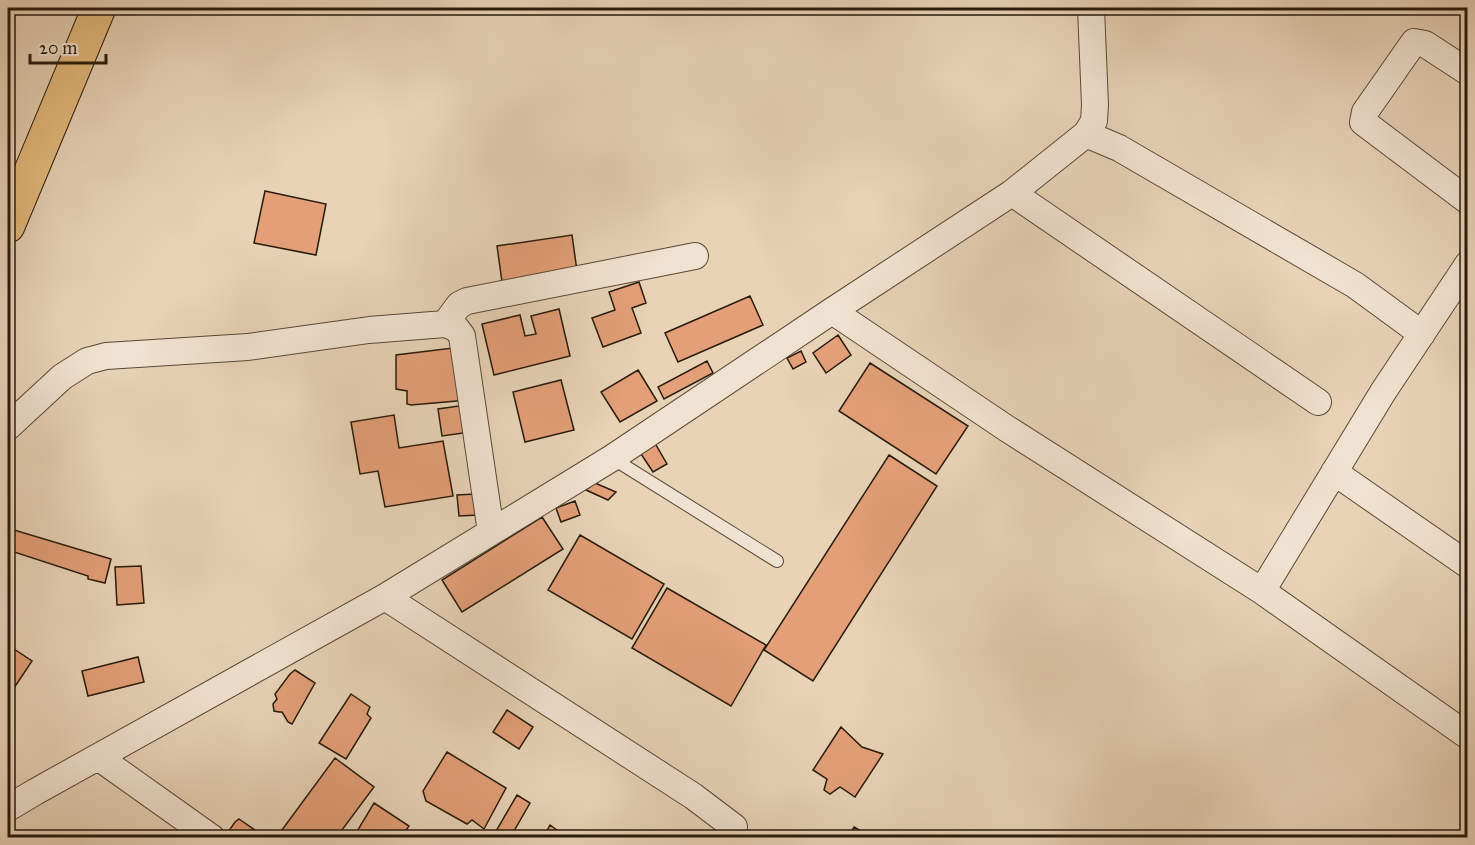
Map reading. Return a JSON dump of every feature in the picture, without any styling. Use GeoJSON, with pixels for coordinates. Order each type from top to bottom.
{"type":"FeatureCollection","features":[{"type":"Feature","properties":{"kind":"highway"},"geometry":{"type":"LineString","coordinates":[[8,226],[99,8]]}},
{"type":"Feature","properties":{"kind":"street"},"geometry":{"type":"LineString","coordinates":[[8,808],[385,597],[612,458],[1012,193],[1086,134],[1094,122],[1091,8]]}},
{"type":"Feature","properties":{"kind":"street"},"geometry":{"type":"LineString","coordinates":[[1467,72],[1425,44],[1414,42],[1365,112],[1363,122],[1467,201]]}},
{"type":"Feature","properties":{"kind":"street"},"geometry":{"type":"LineString","coordinates":[[1086,134],[1119,148],[1355,285],[1422,334]]}},
{"type":"Feature","properties":{"kind":"street"},"geometry":{"type":"LineString","coordinates":[[1012,193],[1318,402]]}},
{"type":"Feature","properties":{"kind":"street"},"geometry":{"type":"LineString","coordinates":[[445,324],[459,305],[467,301],[695,256]]}},
{"type":"Feature","properties":{"kind":"street"},"geometry":{"type":"LineString","coordinates":[[1262,591],[1383,392],[1467,264]]}},
{"type":"Feature","properties":{"kind":"street"},"geometry":{"type":"LineString","coordinates":[[832,311],[1006,428],[1262,591],[1467,736]]}},
{"type":"Feature","properties":{"kind":"street"},"geometry":{"type":"LineString","coordinates":[[8,427],[62,377],[87,361],[106,357],[248,347],[369,330],[445,324],[456,328],[462,336],[491,532]]}},
{"type":"Feature","properties":{"kind":"street"},"geometry":{"type":"LineString","coordinates":[[1334,472],[1467,565]]}},
{"type":"Feature","properties":{"kind":"street"},"geometry":{"type":"LineString","coordinates":[[385,597],[693,796],[734,827]]}},
{"type":"Feature","properties":{"kind":"street"},"geometry":{"type":"LineString","coordinates":[[98,757],[212,837]]}},
{"type":"Feature","properties":{"kind":"lane"},"geometry":{"type":"LineString","coordinates":[[612,458],[777,561]]}},
{"type":"Feature","properties":{"kind":"building"},"geometry":{"type":"Polygon","coordinates":[[[265,191],[326,204],[316,255],[254,243],[265,191]]]}},
{"type":"Feature","properties":{"kind":"building"},"geometry":{"type":"Polygon","coordinates":[[[572,235],[578,278],[503,289],[497,246],[572,235]]]}},
{"type":"Feature","properties":{"kind":"building"},"geometry":{"type":"Polygon","coordinates":[[[639,282],[646,303],[632,308],[641,333],[603,347],[592,318],[615,310],[609,292],[639,282]]]}},
{"type":"Feature","properties":{"kind":"building"},"geometry":{"type":"Polygon","coordinates":[[[750,296],[763,325],[678,362],[665,333],[750,296]]]}},
{"type":"Feature","properties":{"kind":"building"},"geometry":{"type":"Polygon","coordinates":[[[559,309],[570,356],[494,375],[482,324],[520,315],[525,336],[536,334],[531,316],[559,309]]]}},
{"type":"Feature","properties":{"kind":"building"},"geometry":{"type":"Polygon","coordinates":[[[838,335],[851,355],[826,373],[813,353],[838,335]]]}},
{"type":"Feature","properties":{"kind":"building"},"geometry":{"type":"Polygon","coordinates":[[[461,347],[468,400],[407,404],[407,391],[396,389],[396,355],[461,347]]]}},
{"type":"Feature","properties":{"kind":"building"},"geometry":{"type":"Polygon","coordinates":[[[801,351],[806,362],[793,369],[787,358],[801,351]]]}},
{"type":"Feature","properties":{"kind":"building"},"geometry":{"type":"Polygon","coordinates":[[[707,361],[713,373],[664,399],[658,387],[707,361]]]}},
{"type":"Feature","properties":{"kind":"building"},"geometry":{"type":"Polygon","coordinates":[[[870,363],[968,426],[936,474],[839,411],[870,363]]]}},
{"type":"Feature","properties":{"kind":"building"},"geometry":{"type":"Polygon","coordinates":[[[638,370],[657,401],[620,422],[601,392],[638,370]]]}},
{"type":"Feature","properties":{"kind":"building"},"geometry":{"type":"Polygon","coordinates":[[[561,380],[574,430],[525,442],[513,392],[561,380]]]}},
{"type":"Feature","properties":{"kind":"building"},"geometry":{"type":"Polygon","coordinates":[[[466,405],[470,432],[442,436],[438,409],[466,405]]]}},
{"type":"Feature","properties":{"kind":"building"},"geometry":{"type":"Polygon","coordinates":[[[394,415],[399,448],[443,441],[453,496],[385,507],[378,471],[360,474],[351,422],[394,415]]]}},
{"type":"Feature","properties":{"kind":"building"},"geometry":{"type":"Polygon","coordinates":[[[652,438],[667,464],[653,472],[637,448],[652,438]]]}},
{"type":"Feature","properties":{"kind":"building"},"geometry":{"type":"Polygon","coordinates":[[[889,455],[937,486],[813,681],[764,650],[889,455]]]}},
{"type":"Feature","properties":{"kind":"building"},"geometry":{"type":"Polygon","coordinates":[[[595,483],[616,492],[608,500],[586,490],[595,483]]]}},
{"type":"Feature","properties":{"kind":"building"},"geometry":{"type":"Polygon","coordinates":[[[475,494],[478,515],[459,516],[457,495],[475,494]]]}},
{"type":"Feature","properties":{"kind":"building"},"geometry":{"type":"Polygon","coordinates":[[[575,501],[580,515],[561,522],[556,508],[575,501]]]}},
{"type":"Feature","properties":{"kind":"building"},"geometry":{"type":"Polygon","coordinates":[[[542,517],[563,549],[462,612],[442,580],[542,517]]]}},
{"type":"Feature","properties":{"kind":"building"},"geometry":{"type":"Polygon","coordinates":[[[14,530],[111,559],[105,583],[8,550],[14,530]]]}},
{"type":"Feature","properties":{"kind":"building"},"geometry":{"type":"Polygon","coordinates":[[[580,535],[664,584],[632,639],[548,590],[580,535]]]}},
{"type":"Feature","properties":{"kind":"building"},"geometry":{"type":"Polygon","coordinates":[[[141,566],[144,603],[117,605],[115,567],[141,566]]]}},
{"type":"Feature","properties":{"kind":"building"},"geometry":{"type":"Polygon","coordinates":[[[667,588],[766,645],[731,706],[632,648],[667,588]]]}},
{"type":"Feature","properties":{"kind":"building"},"geometry":{"type":"Polygon","coordinates":[[[8,645],[32,661],[8,697],[8,645]]]}},
{"type":"Feature","properties":{"kind":"building"},"geometry":{"type":"Polygon","coordinates":[[[138,657],[144,682],[88,696],[82,671],[138,657]]]}},
{"type":"Feature","properties":{"kind":"building"},"geometry":{"type":"Polygon","coordinates":[[[295,670],[315,683],[292,724],[282,712],[274,711],[273,704],[277,699],[275,694],[295,670]]]}},
{"type":"Feature","properties":{"kind":"building"},"geometry":{"type":"Polygon","coordinates":[[[351,694],[370,707],[367,714],[371,718],[346,759],[319,743],[351,694]]]}},
{"type":"Feature","properties":{"kind":"building"},"geometry":{"type":"Polygon","coordinates":[[[507,710],[533,727],[519,749],[493,732],[507,710]]]}},
{"type":"Feature","properties":{"kind":"building"},"geometry":{"type":"Polygon","coordinates":[[[841,727],[862,747],[883,754],[855,797],[840,787],[830,794],[824,790],[827,779],[813,770],[841,727]]]}},
{"type":"Feature","properties":{"kind":"building"},"geometry":{"type":"Polygon","coordinates":[[[447,752],[506,788],[484,829],[472,820],[467,824],[426,801],[423,791],[447,752]]]}},
{"type":"Feature","properties":{"kind":"building"},"geometry":{"type":"Polygon","coordinates":[[[335,758],[374,787],[336,838],[276,838],[335,758]]]}},
{"type":"Feature","properties":{"kind":"building"},"geometry":{"type":"Polygon","coordinates":[[[517,795],[530,803],[510,838],[492,838],[517,795]]]}},
{"type":"Feature","properties":{"kind":"building"},"geometry":{"type":"Polygon","coordinates":[[[374,803],[409,826],[401,838],[353,838],[374,803]]]}},
{"type":"Feature","properties":{"kind":"building"},"geometry":{"type":"Polygon","coordinates":[[[239,819],[265,837],[236,838],[228,832],[239,819]]]}},
{"type":"Feature","properties":{"kind":"building"},"geometry":{"type":"Polygon","coordinates":[[[550,825],[568,838],[543,838],[550,825]]]}},
{"type":"Feature","properties":{"kind":"building"},"geometry":{"type":"Polygon","coordinates":[[[854,827],[873,838],[848,838],[854,827]]]}}]}
